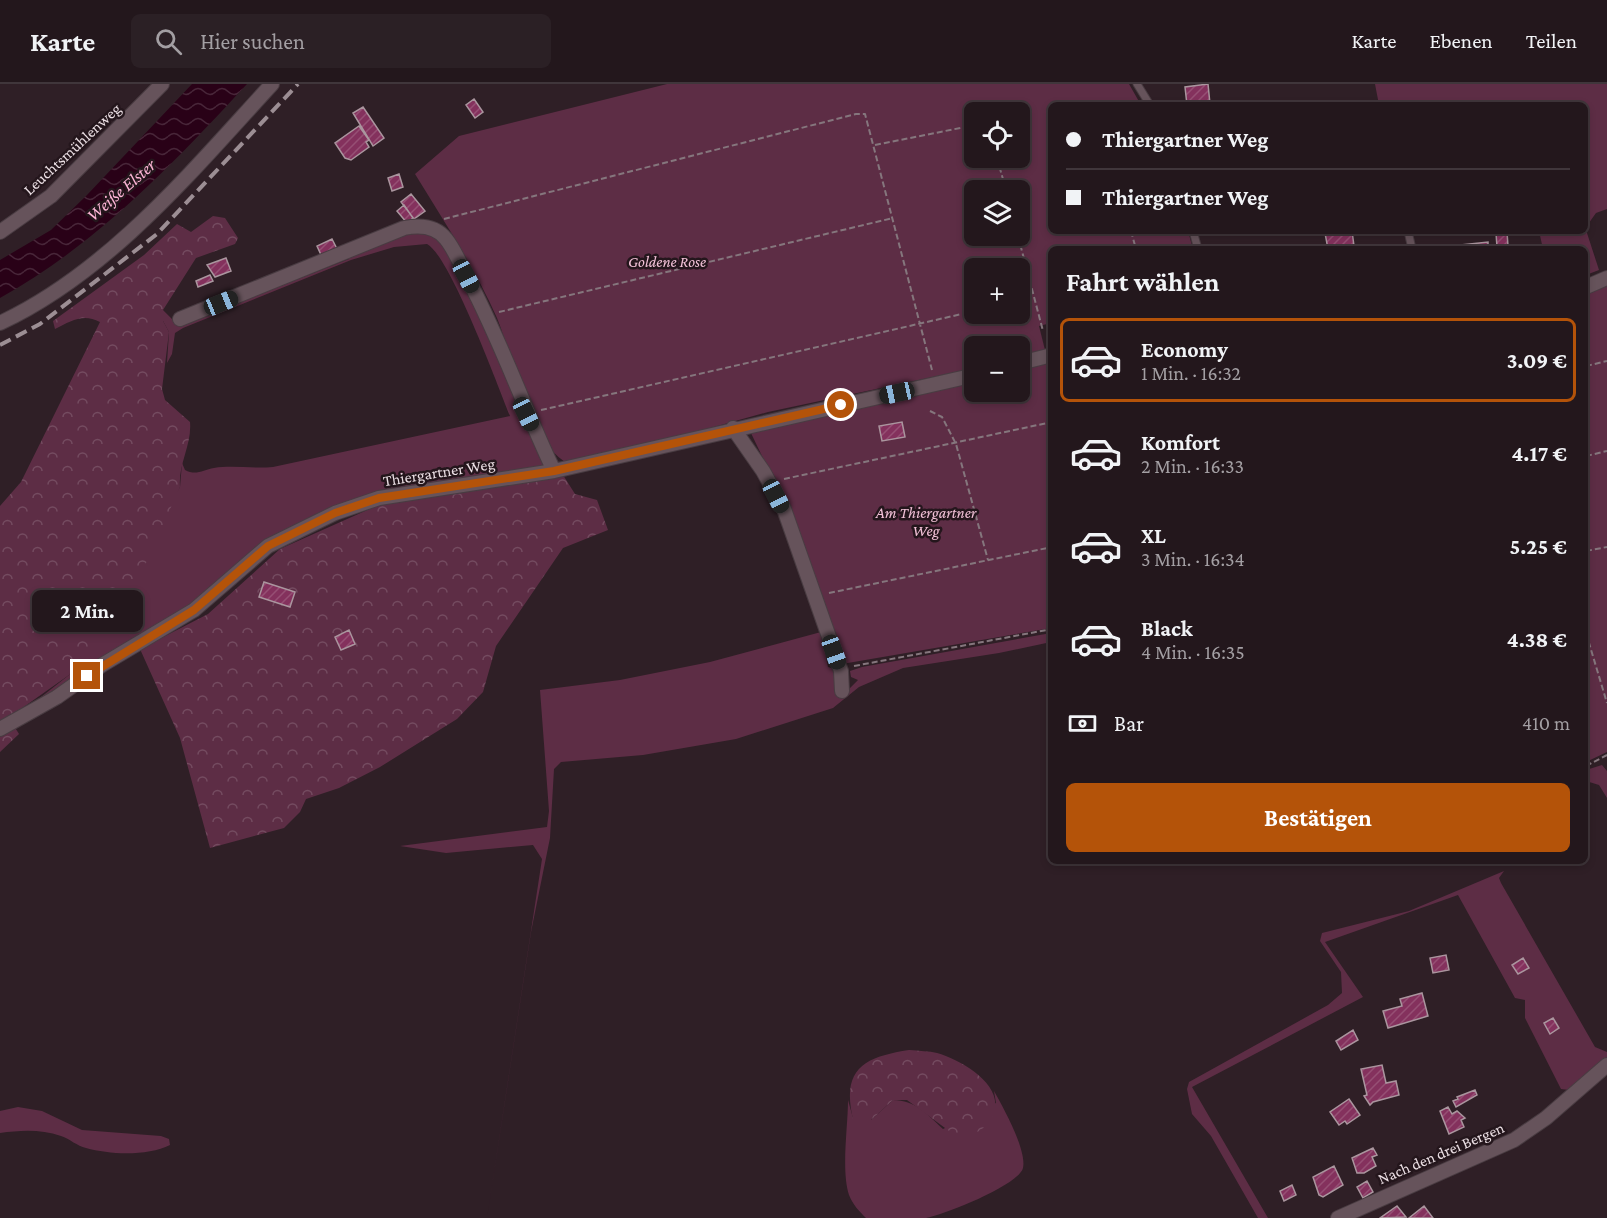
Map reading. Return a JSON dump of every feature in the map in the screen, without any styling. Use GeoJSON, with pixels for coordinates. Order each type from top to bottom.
{"type":"FeatureCollection","features":[{"type":"Feature","properties":{"kind":"street","name":"Leuchtsmühlenweg"},"geometry":{"type":"LineString","coordinates":[[0,232],[51,196],[162,84]]}},
{"type":"Feature","properties":{"kind":"street"},"geometry":{"type":"LineString","coordinates":[[0,322],[22,312],[69,281],[106,252],[153,208],[272,84]]}},
{"type":"Feature","properties":{"kind":"street"},"geometry":{"type":"LineString","coordinates":[[180,319],[404,228],[418,225],[434,229],[446,238],[487,315],[526,414],[554,471]]}},
{"type":"Feature","properties":{"kind":"street"},"geometry":{"type":"LineString","coordinates":[[1588,286],[1607,278]]}},
{"type":"Feature","properties":{"kind":"street"},"geometry":{"type":"LineString","coordinates":[[1030,361],[1048,357]]}},
{"type":"Feature","properties":{"kind":"street","name":"Thiergartner Weg"},"geometry":{"type":"LineString","coordinates":[[0,729],[57,698],[102,665],[194,610],[268,546],[335,513],[379,498],[554,471],[734,428],[964,378]]}},
{"type":"Feature","properties":{"kind":"street"},"geometry":{"type":"LineString","coordinates":[[734,428],[784,510],[841,671],[842,691]]}},
{"type":"Feature","properties":{"kind":"street","name":"Nach den drei Bergen"},"geometry":{"type":"LineString","coordinates":[[1338,1218],[1514,1140],[1546,1118],[1607,1065]]}},
{"type":"Feature","properties":{"kind":"lane"},"geometry":{"type":"LineString","coordinates":[[1137,84],[1148,102]]}},
{"type":"Feature","properties":{"kind":"path"},"geometry":{"type":"LineString","coordinates":[[434,229],[442,219],[856,114],[865,114],[922,323],[933,385]]}},
{"type":"Feature","properties":{"kind":"path"},"geometry":{"type":"LineString","coordinates":[[874,146],[964,127]]}},
{"type":"Feature","properties":{"kind":"path"},"geometry":{"type":"LineString","coordinates":[[487,315],[894,218]]}},
{"type":"Feature","properties":{"kind":"path"},"geometry":{"type":"LineString","coordinates":[[1021,246],[1043,331]]}},
{"type":"Feature","properties":{"kind":"path"},"geometry":{"type":"LineString","coordinates":[[526,414],[964,313]]}},
{"type":"Feature","properties":{"kind":"path"},"geometry":{"type":"LineString","coordinates":[[1588,366],[1607,362]]}},
{"type":"Feature","properties":{"kind":"path"},"geometry":{"type":"LineString","coordinates":[[930,411],[942,417],[956,444],[988,560]]}},
{"type":"Feature","properties":{"kind":"path"},"geometry":{"type":"LineString","coordinates":[[769,482],[1048,423]]}},
{"type":"Feature","properties":{"kind":"path"},"geometry":{"type":"LineString","coordinates":[[1588,456],[1607,452]]}},
{"type":"Feature","properties":{"kind":"path"},"geometry":{"type":"LineString","coordinates":[[1588,551],[1607,547]]}},
{"type":"Feature","properties":{"kind":"path"},"geometry":{"type":"LineString","coordinates":[[814,596],[1048,548]]}},
{"type":"Feature","properties":{"kind":"path"},"geometry":{"type":"LineString","coordinates":[[841,671],[845,667],[1048,630]]}},
{"type":"Feature","properties":{"kind":"path"},"geometry":{"type":"LineString","coordinates":[[1588,640],[1607,703]]}},
{"type":"Feature","properties":{"kind":"path"},"geometry":{"type":"LineString","coordinates":[[1603,690],[1607,688]]}},
{"type":"Feature","properties":{"kind":"path"},"geometry":{"type":"LineString","coordinates":[[1588,765],[1607,756]]}},
{"type":"Feature","properties":{"kind":"green space","name":"Goldene Rose"},"geometry":{"type":"Polygon","coordinates":[[[667,84],[1129,84],[1139,102],[1048,102],[1048,234],[1189,234],[1192,246],[1048,246],[1048,324],[1039,326],[1045,350],[1030,354],[1030,336],[964,336],[964,370],[768,412],[678,437],[565,462],[551,450],[530,416],[497,318],[458,244],[415,174],[459,136],[667,84]]]}},
{"type":"Feature","properties":{"kind":"green space"},"geometry":{"type":"Polygon","coordinates":[[[1375,84],[1607,84],[1607,209],[1596,213],[1588,224],[1588,102],[1378,102],[1375,84]]]}},
{"type":"Feature","properties":{"kind":"green space"},"geometry":{"type":"Polygon","coordinates":[[[213,216],[225,218],[238,238],[235,244],[196,258],[163,310],[163,321],[169,332],[162,389],[165,400],[190,422],[180,487],[142,572],[69,675],[18,711],[14,726],[19,734],[0,752],[0,506],[21,482],[100,322],[83,318],[55,329],[53,321],[144,255],[177,224],[191,232],[213,216]]]}},
{"type":"Feature","properties":{"kind":"green space"},"geometry":{"type":"Polygon","coordinates":[[[412,230],[437,237],[456,263],[546,463],[544,469],[394,490],[289,533],[180,613],[36,701],[69,675],[180,487],[182,463],[185,470],[193,472],[221,467],[273,467],[510,416],[460,296],[437,254],[427,244],[394,247],[351,260],[183,328],[175,333],[172,354],[167,363],[169,332],[163,321],[163,310],[177,324],[183,324],[349,259],[347,254],[412,230]]]}},
{"type":"Feature","properties":{"kind":"green space"},"geometry":{"type":"Polygon","coordinates":[[[1540,234],[1587,234],[1599,270],[1588,274],[1588,246],[1542,246],[1540,234]]]}},
{"type":"Feature","properties":{"kind":"green space"},"geometry":{"type":"Polygon","coordinates":[[[1607,283],[1607,752],[1588,761],[1588,290],[1607,283]]]}},
{"type":"Feature","properties":{"kind":"green space","name":"Am Thiergartner Weg"},"geometry":{"type":"Polygon","coordinates":[[[1048,362],[1048,629],[842,664],[774,481],[750,431],[964,383],[964,402],[1030,402],[1030,366],[1048,362]]]}},
{"type":"Feature","properties":{"kind":"green space"},"geometry":{"type":"Polygon","coordinates":[[[563,475],[575,494],[597,500],[608,530],[563,548],[496,646],[483,692],[457,719],[380,767],[339,788],[306,799],[300,812],[284,828],[210,848],[180,738],[140,649],[208,614],[280,549],[392,499],[563,475]]]}},
{"type":"Feature","properties":{"kind":"green space"},"geometry":{"type":"Polygon","coordinates":[[[821,632],[828,667],[835,669],[845,693],[858,680],[851,677],[850,671],[862,667],[1048,634],[1048,643],[903,668],[859,687],[833,708],[736,739],[643,755],[561,762],[554,769],[550,838],[531,932],[487,1218],[542,859],[533,845],[446,853],[400,846],[547,827],[549,811],[540,690],[620,680],[710,662],[821,632]]]}},
{"type":"Feature","properties":{"kind":"green space"},"geometry":{"type":"Polygon","coordinates":[[[1602,765],[1607,771],[1607,798],[1599,785],[1588,782],[1588,769],[1602,765]]]}},
{"type":"Feature","properties":{"kind":"green space"},"geometry":{"type":"Polygon","coordinates":[[[1504,871],[1499,878],[1501,883],[1595,1047],[1607,1052],[1607,1059],[1569,1090],[1561,1089],[1525,1018],[1525,1000],[1515,998],[1458,895],[1325,942],[1363,997],[1192,1087],[1268,1218],[1258,1218],[1211,1136],[1192,1114],[1187,1089],[1189,1082],[1328,1005],[1342,993],[1341,972],[1320,941],[1322,933],[1409,911],[1504,871]]]}},
{"type":"Feature","properties":{"kind":"green space"},"geometry":{"type":"Polygon","coordinates":[[[909,1050],[934,1052],[947,1056],[969,1068],[988,1084],[995,1104],[993,1115],[984,1128],[960,1139],[907,1100],[893,1100],[871,1120],[862,1123],[853,1119],[850,1088],[860,1068],[869,1061],[909,1050]]]}},
{"type":"Feature","properties":{"kind":"green space"},"geometry":{"type":"Polygon","coordinates":[[[994,1091],[1021,1151],[1023,1168],[1018,1175],[1009,1183],[980,1198],[926,1218],[866,1218],[852,1202],[845,1173],[848,1100],[853,1118],[871,1120],[893,1100],[914,1105],[943,1129],[996,1103],[994,1091]]]}},
{"type":"Feature","properties":{"kind":"green space"},"geometry":{"type":"Polygon","coordinates":[[[18,1107],[42,1111],[82,1130],[161,1136],[169,1139],[170,1145],[140,1153],[118,1153],[86,1148],[64,1137],[46,1132],[0,1133],[0,1111],[18,1107]]]}},
{"type":"Feature","properties":{"kind":"water","name":"Weiße Elster"},"geometry":{"type":"Polygon","coordinates":[[[192,84],[247,84],[161,173],[101,228],[35,277],[0,298],[0,260],[51,230],[192,84]]]}},
{"type":"Feature","properties":{"kind":"building"},"geometry":{"type":"Polygon","coordinates":[[[1208,84],[1210,102],[1187,102],[1185,87],[1208,84]]]}},
{"type":"Feature","properties":{"kind":"building"},"geometry":{"type":"Polygon","coordinates":[[[474,99],[483,112],[475,118],[466,105],[474,99]]]}},
{"type":"Feature","properties":{"kind":"building"},"geometry":{"type":"Polygon","coordinates":[[[363,107],[384,138],[373,146],[353,113],[363,107]]]}},
{"type":"Feature","properties":{"kind":"building"},"geometry":{"type":"Polygon","coordinates":[[[359,126],[369,140],[366,142],[369,147],[351,160],[345,158],[335,143],[359,126]]]}},
{"type":"Feature","properties":{"kind":"building"},"geometry":{"type":"Polygon","coordinates":[[[399,174],[403,187],[392,191],[388,178],[399,174]]]}},
{"type":"Feature","properties":{"kind":"building"},"geometry":{"type":"Polygon","coordinates":[[[411,194],[425,211],[414,219],[401,202],[411,194]]]}},
{"type":"Feature","properties":{"kind":"building"},"geometry":{"type":"Polygon","coordinates":[[[404,205],[413,218],[407,223],[397,211],[404,205]]]}},
{"type":"Feature","properties":{"kind":"building"},"geometry":{"type":"Polygon","coordinates":[[[1325,234],[1352,234],[1354,246],[1327,246],[1325,234]]]}},
{"type":"Feature","properties":{"kind":"building"},"geometry":{"type":"Polygon","coordinates":[[[1496,234],[1507,234],[1508,246],[1497,246],[1496,234]]]}},
{"type":"Feature","properties":{"kind":"building"},"geometry":{"type":"Polygon","coordinates":[[[332,239],[337,249],[322,257],[317,246],[332,239]]]}},
{"type":"Feature","properties":{"kind":"building"},"geometry":{"type":"Polygon","coordinates":[[[1488,242],[1488,246],[1461,245],[1488,242]]]}},
{"type":"Feature","properties":{"kind":"building"},"geometry":{"type":"Polygon","coordinates":[[[226,258],[231,271],[215,277],[207,265],[226,258]]]}},
{"type":"Feature","properties":{"kind":"building"},"geometry":{"type":"Polygon","coordinates":[[[210,275],[213,281],[198,287],[196,281],[210,275]]]}},
{"type":"Feature","properties":{"kind":"building"},"geometry":{"type":"Polygon","coordinates":[[[902,422],[905,437],[882,441],[879,426],[902,422]]]}},
{"type":"Feature","properties":{"kind":"building"},"geometry":{"type":"Polygon","coordinates":[[[264,582],[295,592],[290,607],[259,597],[264,582]]]}},
{"type":"Feature","properties":{"kind":"building"},"geometry":{"type":"Polygon","coordinates":[[[349,630],[355,644],[341,650],[335,637],[349,630]]]}},
{"type":"Feature","properties":{"kind":"building"},"geometry":{"type":"Polygon","coordinates":[[[1446,955],[1449,970],[1433,973],[1430,958],[1446,955]]]}},
{"type":"Feature","properties":{"kind":"building"},"geometry":{"type":"Polygon","coordinates":[[[1523,958],[1529,968],[1518,974],[1512,965],[1523,958]]]}},
{"type":"Feature","properties":{"kind":"building"},"geometry":{"type":"Polygon","coordinates":[[[1422,993],[1428,1016],[1388,1028],[1383,1011],[1402,1006],[1400,999],[1422,993]]]}},
{"type":"Feature","properties":{"kind":"building"},"geometry":{"type":"Polygon","coordinates":[[[1553,1018],[1559,1028],[1550,1034],[1544,1023],[1553,1018]]]}},
{"type":"Feature","properties":{"kind":"building"},"geometry":{"type":"Polygon","coordinates":[[[1353,1030],[1358,1040],[1341,1050],[1336,1041],[1353,1030]]]}},
{"type":"Feature","properties":{"kind":"building"},"geometry":{"type":"Polygon","coordinates":[[[1382,1065],[1386,1083],[1396,1081],[1399,1095],[1373,1102],[1370,1105],[1364,1096],[1367,1095],[1361,1069],[1382,1065]]]}},
{"type":"Feature","properties":{"kind":"building"},"geometry":{"type":"Polygon","coordinates":[[[1475,1090],[1477,1095],[1456,1107],[1453,1101],[1458,1099],[1457,1097],[1475,1090]]]}},
{"type":"Feature","properties":{"kind":"building"},"geometry":{"type":"Polygon","coordinates":[[[1349,1099],[1360,1115],[1347,1124],[1345,1121],[1339,1125],[1330,1112],[1349,1099]]]}},
{"type":"Feature","properties":{"kind":"building"},"geometry":{"type":"Polygon","coordinates":[[[1448,1107],[1452,1114],[1457,1111],[1465,1118],[1461,1120],[1464,1127],[1449,1134],[1440,1111],[1448,1107]]]}},
{"type":"Feature","properties":{"kind":"building"},"geometry":{"type":"Polygon","coordinates":[[[1373,1148],[1377,1155],[1372,1157],[1376,1166],[1364,1173],[1357,1173],[1352,1158],[1373,1148]]]}},
{"type":"Feature","properties":{"kind":"building"},"geometry":{"type":"Polygon","coordinates":[[[1334,1166],[1343,1185],[1323,1197],[1319,1195],[1313,1177],[1334,1166]]]}},
{"type":"Feature","properties":{"kind":"building"},"geometry":{"type":"Polygon","coordinates":[[[1367,1181],[1373,1192],[1363,1198],[1357,1187],[1367,1181]]]}},
{"type":"Feature","properties":{"kind":"building"},"geometry":{"type":"Polygon","coordinates":[[[1292,1185],[1296,1195],[1284,1201],[1280,1191],[1292,1185]]]}},
{"type":"Feature","properties":{"kind":"building"},"geometry":{"type":"Polygon","coordinates":[[[1397,1206],[1406,1217],[1380,1218],[1397,1206]]]}},
{"type":"Feature","properties":{"kind":"building"},"geometry":{"type":"Polygon","coordinates":[[[1424,1206],[1433,1218],[1409,1218],[1424,1206]]]}},
{"type":"Feature","properties":{"kind":"railway"},"geometry":{"type":"LineString","coordinates":[[0,345],[40,324],[157,234],[298,84]]}},
{"type":"Feature","properties":{"kind":"route"},"geometry":{"type":"LineString","coordinates":[[87,676],[194,610],[268,546],[335,513],[379,498],[554,471],[841,405]]}}]}
